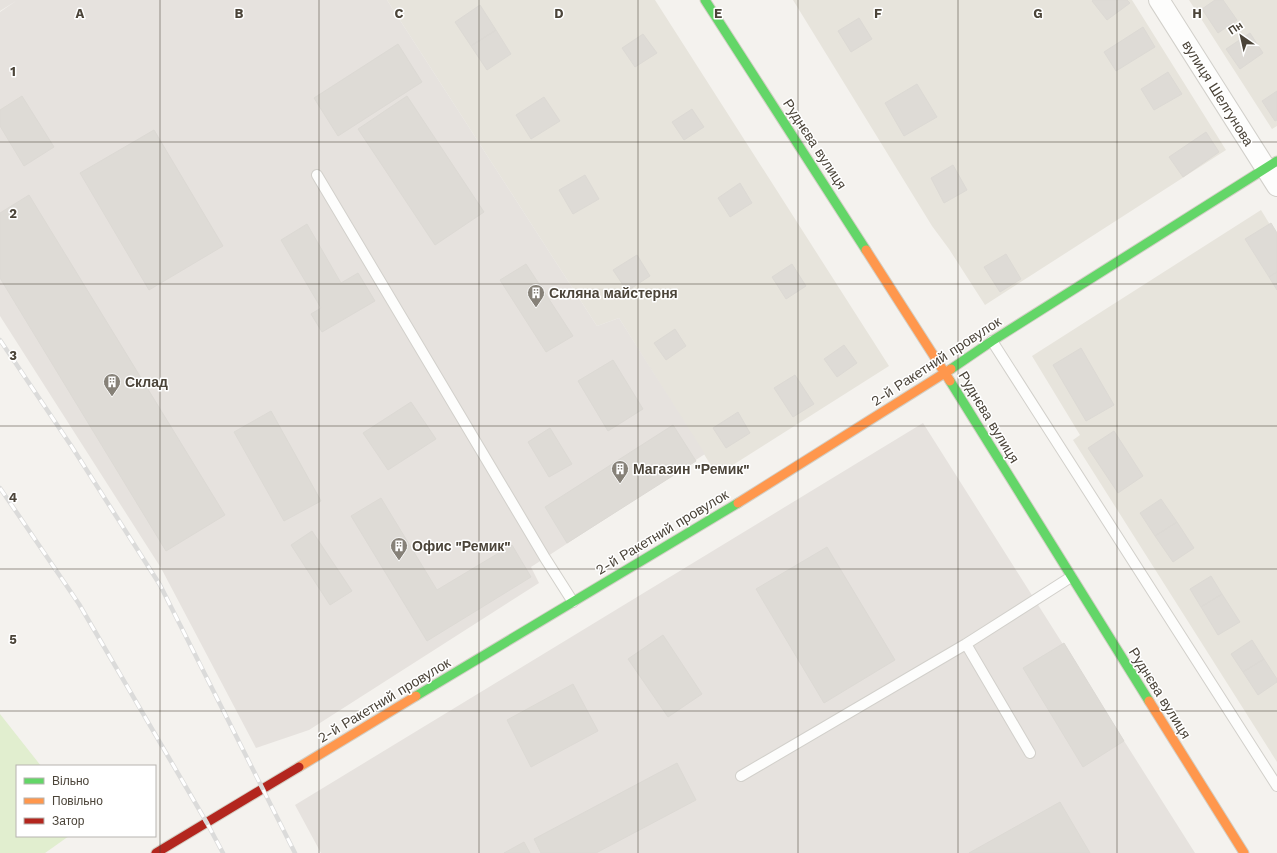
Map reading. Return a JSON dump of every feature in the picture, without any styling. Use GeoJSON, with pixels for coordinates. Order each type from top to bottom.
{"type":"FeatureCollection","features":[{"type":"Feature","properties":{"kind":"street","name":"Руднєва вулиця"},"geometry":{"type":"LineString","coordinates":[[705,0],[946,372],[1071,577],[1244,853]]}},
{"type":"Feature","properties":{"kind":"street","name":"вулиця Шелгунова"},"geometry":{"type":"LineString","coordinates":[[1159,0],[1271,164],[1277,186]]}},
{"type":"Feature","properties":{"kind":"street","name":"2-й Ракетний провулок"},"geometry":{"type":"LineString","coordinates":[[156,853],[715,517],[946,372],[992,341],[1271,164]]}},
{"type":"Feature","properties":{"kind":"lane"},"geometry":{"type":"LineString","coordinates":[[317,175],[545,558],[573,602]]}},
{"type":"Feature","properties":{"kind":"lane"},"geometry":{"type":"LineString","coordinates":[[992,341],[1277,786]]}},
{"type":"Feature","properties":{"kind":"lane"},"geometry":{"type":"LineString","coordinates":[[742,776],[966,644],[1071,577]]}},
{"type":"Feature","properties":{"kind":"lane"},"geometry":{"type":"LineString","coordinates":[[966,644],[1030,753]]}},
{"type":"Feature","properties":{"kind":"shaded area"},"geometry":{"type":"Polygon","coordinates":[[[0,0],[387,0],[597,326],[619,318],[705,454],[531,567],[539,583],[309,730],[256,748],[161,568],[0,316],[0,12],[16,1],[0,11],[0,0]]]}},
{"type":"Feature","properties":{"kind":"shaded area"},"geometry":{"type":"Polygon","coordinates":[[[387,0],[655,0],[889,366],[717,475],[619,318],[597,326],[387,0]]]}},
{"type":"Feature","properties":{"kind":"shaded area"},"geometry":{"type":"Polygon","coordinates":[[[793,0],[1132,0],[1226,150],[985,305],[949,249],[932,226],[793,0]]]}},
{"type":"Feature","properties":{"kind":"shaded area"},"geometry":{"type":"Polygon","coordinates":[[[1189,0],[1277,0],[1277,126],[1272,129],[1189,0]]]}},
{"type":"Feature","properties":{"kind":"shaded area"},"geometry":{"type":"Polygon","coordinates":[[[1261,210],[1277,236],[1277,762],[1073,440],[1080,435],[1032,356],[1261,210]]]}},
{"type":"Feature","properties":{"kind":"shaded area"},"geometry":{"type":"Polygon","coordinates":[[[923,423],[1195,853],[321,853],[295,805],[923,423]]]}},
{"type":"Feature","properties":{"kind":"green space"},"geometry":{"type":"Polygon","coordinates":[[[0,714],[40,765],[16,765],[16,837],[68,837],[45,853],[0,853],[0,714]]]}},
{"type":"Feature","properties":{"kind":"building"},"geometry":{"type":"Polygon","coordinates":[[[1127,0],[1130,3],[1107,20],[1092,1],[1127,0]]]}},
{"type":"Feature","properties":{"kind":"building"},"geometry":{"type":"Polygon","coordinates":[[[1215,0],[1223,0],[1237,20],[1218,33],[1202,9],[1215,0]]]}},
{"type":"Feature","properties":{"kind":"building"},"geometry":{"type":"Polygon","coordinates":[[[480,5],[496,30],[471,46],[455,22],[480,5]]]}},
{"type":"Feature","properties":{"kind":"building"},"geometry":{"type":"Polygon","coordinates":[[[859,18],[872,39],[851,52],[838,31],[859,18]]]}},
{"type":"Feature","properties":{"kind":"building"},"geometry":{"type":"Polygon","coordinates":[[[1143,27],[1155,47],[1116,71],[1104,52],[1143,27]]]}},
{"type":"Feature","properties":{"kind":"building"},"geometry":{"type":"Polygon","coordinates":[[[496,30],[511,54],[487,70],[471,46],[496,30]]]}},
{"type":"Feature","properties":{"kind":"building"},"geometry":{"type":"Polygon","coordinates":[[[1250,33],[1263,53],[1240,69],[1226,49],[1250,33]]]}},
{"type":"Feature","properties":{"kind":"building"},"geometry":{"type":"Polygon","coordinates":[[[643,34],[657,53],[635,67],[622,48],[643,34]]]}},
{"type":"Feature","properties":{"kind":"building"},"geometry":{"type":"Polygon","coordinates":[[[398,44],[422,82],[338,136],[314,98],[398,44]]]}},
{"type":"Feature","properties":{"kind":"building"},"geometry":{"type":"Polygon","coordinates":[[[1168,72],[1182,94],[1154,110],[1141,89],[1168,72]]]}},
{"type":"Feature","properties":{"kind":"building"},"geometry":{"type":"Polygon","coordinates":[[[917,84],[937,117],[904,136],[885,103],[917,84]]]}},
{"type":"Feature","properties":{"kind":"building"},"geometry":{"type":"Polygon","coordinates":[[[1277,91],[1277,120],[1275,121],[1262,101],[1277,91]]]}},
{"type":"Feature","properties":{"kind":"building"},"geometry":{"type":"Polygon","coordinates":[[[22,96],[54,147],[24,166],[0,126],[0,110],[22,96]]]}},
{"type":"Feature","properties":{"kind":"building"},"geometry":{"type":"Polygon","coordinates":[[[407,96],[484,212],[435,245],[358,129],[407,96]]]}},
{"type":"Feature","properties":{"kind":"building"},"geometry":{"type":"Polygon","coordinates":[[[544,97],[560,121],[531,139],[516,115],[544,97]]]}},
{"type":"Feature","properties":{"kind":"building"},"geometry":{"type":"Polygon","coordinates":[[[692,109],[704,127],[684,140],[672,122],[692,109]]]}},
{"type":"Feature","properties":{"kind":"building"},"geometry":{"type":"Polygon","coordinates":[[[154,130],[223,246],[149,290],[80,173],[154,130]]]}},
{"type":"Feature","properties":{"kind":"building"},"geometry":{"type":"Polygon","coordinates":[[[1206,132],[1219,152],[1183,177],[1169,157],[1206,132]]]}},
{"type":"Feature","properties":{"kind":"building"},"geometry":{"type":"Polygon","coordinates":[[[953,165],[967,190],[944,203],[931,178],[953,165]]]}},
{"type":"Feature","properties":{"kind":"building"},"geometry":{"type":"Polygon","coordinates":[[[585,175],[599,199],[573,214],[559,190],[585,175]]]}},
{"type":"Feature","properties":{"kind":"building"},"geometry":{"type":"Polygon","coordinates":[[[740,183],[752,203],[730,217],[718,198],[740,183]]]}},
{"type":"Feature","properties":{"kind":"building","name":"Склад"},"geometry":{"type":"Polygon","coordinates":[[[29,195],[225,515],[166,551],[0,278],[0,213],[29,195]]]}},
{"type":"Feature","properties":{"kind":"building"},"geometry":{"type":"Polygon","coordinates":[[[1271,223],[1277,233],[1277,272],[1269,277],[1245,239],[1271,223]]]}},
{"type":"Feature","properties":{"kind":"building"},"geometry":{"type":"Polygon","coordinates":[[[307,224],[341,283],[358,273],[375,301],[322,332],[311,314],[321,308],[281,240],[307,224]]]}},
{"type":"Feature","properties":{"kind":"building"},"geometry":{"type":"Polygon","coordinates":[[[1006,254],[1021,279],[1000,292],[984,267],[1006,254]]]}},
{"type":"Feature","properties":{"kind":"building"},"geometry":{"type":"Polygon","coordinates":[[[637,255],[650,276],[627,291],[613,270],[637,255]]]}},
{"type":"Feature","properties":{"kind":"building","name":"Скляна майстерня"},"geometry":{"type":"Polygon","coordinates":[[[526,264],[573,336],[546,352],[500,280],[526,264]]]}},
{"type":"Feature","properties":{"kind":"building"},"geometry":{"type":"Polygon","coordinates":[[[792,264],[806,286],[786,299],[772,277],[792,264]]]}},
{"type":"Feature","properties":{"kind":"building"},"geometry":{"type":"Polygon","coordinates":[[[1277,272],[1277,290],[1269,277],[1277,272]]]}},
{"type":"Feature","properties":{"kind":"building"},"geometry":{"type":"Polygon","coordinates":[[[675,329],[686,346],[666,360],[654,343],[675,329]]]}},
{"type":"Feature","properties":{"kind":"building"},"geometry":{"type":"Polygon","coordinates":[[[844,345],[857,363],[837,377],[824,359],[844,345]]]}},
{"type":"Feature","properties":{"kind":"building"},"geometry":{"type":"Polygon","coordinates":[[[1081,348],[1114,405],[1086,421],[1053,365],[1081,348]]]}},
{"type":"Feature","properties":{"kind":"building"},"geometry":{"type":"Polygon","coordinates":[[[613,360],[643,409],[608,431],[578,381],[613,360]]]}},
{"type":"Feature","properties":{"kind":"building"},"geometry":{"type":"Polygon","coordinates":[[[795,375],[814,404],[793,417],[774,388],[795,375]]]}},
{"type":"Feature","properties":{"kind":"building"},"geometry":{"type":"Polygon","coordinates":[[[411,402],[436,439],[388,470],[363,433],[411,402]]]}},
{"type":"Feature","properties":{"kind":"building"},"geometry":{"type":"Polygon","coordinates":[[[271,411],[321,501],[284,521],[234,432],[271,411]]]}},
{"type":"Feature","properties":{"kind":"building"},"geometry":{"type":"Polygon","coordinates":[[[738,412],[750,433],[726,448],[713,428],[738,412]]]}},
{"type":"Feature","properties":{"kind":"building","name":"Магазин \"Ремик\""},"geometry":{"type":"Polygon","coordinates":[[[673,425],[696,461],[567,543],[545,507],[673,425]]]}},
{"type":"Feature","properties":{"kind":"building"},"geometry":{"type":"Polygon","coordinates":[[[550,428],[572,464],[549,477],[528,442],[550,428]]]}},
{"type":"Feature","properties":{"kind":"building"},"geometry":{"type":"Polygon","coordinates":[[[1114,431],[1143,476],[1118,493],[1088,448],[1114,431]]]}},
{"type":"Feature","properties":{"kind":"building","name":"Офис \"Ремик\""},"geometry":{"type":"Polygon","coordinates":[[[381,498],[437,590],[512,545],[531,577],[427,641],[351,516],[381,498]]]}},
{"type":"Feature","properties":{"kind":"building"},"geometry":{"type":"Polygon","coordinates":[[[1161,499],[1177,522],[1155,536],[1140,513],[1161,499]]]}},
{"type":"Feature","properties":{"kind":"building"},"geometry":{"type":"Polygon","coordinates":[[[1177,522],[1194,548],[1173,562],[1155,536],[1177,522]]]}},
{"type":"Feature","properties":{"kind":"building"},"geometry":{"type":"Polygon","coordinates":[[[312,531],[352,591],[330,605],[291,545],[312,531]]]}},
{"type":"Feature","properties":{"kind":"building"},"geometry":{"type":"Polygon","coordinates":[[[827,547],[895,660],[824,703],[756,589],[827,547]]]}},
{"type":"Feature","properties":{"kind":"building"},"geometry":{"type":"Polygon","coordinates":[[[1211,576],[1222,594],[1201,607],[1190,589],[1211,576]]]}},
{"type":"Feature","properties":{"kind":"building"},"geometry":{"type":"Polygon","coordinates":[[[1222,594],[1240,622],[1218,635],[1201,607],[1222,594]]]}},
{"type":"Feature","properties":{"kind":"building"},"geometry":{"type":"Polygon","coordinates":[[[663,635],[702,694],[668,717],[628,659],[663,635]]]}},
{"type":"Feature","properties":{"kind":"building"},"geometry":{"type":"Polygon","coordinates":[[[1252,640],[1264,659],[1243,672],[1231,654],[1252,640]]]}},
{"type":"Feature","properties":{"kind":"building"},"geometry":{"type":"Polygon","coordinates":[[[1064,643],[1124,741],[1083,767],[1023,668],[1064,643]]]}},
{"type":"Feature","properties":{"kind":"building"},"geometry":{"type":"Polygon","coordinates":[[[1264,659],[1277,679],[1277,682],[1258,695],[1243,672],[1264,659]]]}},
{"type":"Feature","properties":{"kind":"building"},"geometry":{"type":"Polygon","coordinates":[[[573,684],[598,731],[531,767],[507,720],[573,684]]]}},
{"type":"Feature","properties":{"kind":"building"},"geometry":{"type":"Polygon","coordinates":[[[677,763],[696,800],[596,853],[541,853],[534,839],[677,763]]]}},
{"type":"Feature","properties":{"kind":"building"},"geometry":{"type":"Polygon","coordinates":[[[1060,802],[1090,853],[969,853],[1060,802]]]}},
{"type":"Feature","properties":{"kind":"building"},"geometry":{"type":"Polygon","coordinates":[[[524,842],[530,853],[504,853],[524,842]]]}},
{"type":"Feature","properties":{"kind":"railway"},"geometry":{"type":"LineString","coordinates":[[0,340],[72,447],[160,585],[295,853]]}},
{"type":"Feature","properties":{"kind":"railway"},"geometry":{"type":"LineString","coordinates":[[0,488],[79,604],[223,853]]}},
{"type":"Feature","properties":{"kind":"traffic: fast"},"geometry":{"type":"LineString","coordinates":[[705,0],[866,250]]}},
{"type":"Feature","properties":{"kind":"traffic: fast"},"geometry":{"type":"LineString","coordinates":[[951,369],[992,341],[1277,161]]}},
{"type":"Feature","properties":{"kind":"traffic: fast"},"geometry":{"type":"LineString","coordinates":[[950,381],[1149,701]]}},
{"type":"Feature","properties":{"kind":"traffic: fast"},"geometry":{"type":"LineString","coordinates":[[416,696],[738,503]]}},
{"type":"Feature","properties":{"kind":"traffic: slow"},"geometry":{"type":"LineString","coordinates":[[866,250],[950,381]]}},
{"type":"Feature","properties":{"kind":"traffic: slow"},"geometry":{"type":"LineString","coordinates":[[738,503],[951,369]]}},
{"type":"Feature","properties":{"kind":"traffic: slow"},"geometry":{"type":"LineString","coordinates":[[299,767],[416,696]]}},
{"type":"Feature","properties":{"kind":"traffic: slow"},"geometry":{"type":"LineString","coordinates":[[1149,701],[1244,853]]}},
{"type":"Feature","properties":{"kind":"traffic: jam"},"geometry":{"type":"LineString","coordinates":[[156,853],[299,767]]}},
{"type":"Feature","properties":{"kind":"place","name":"Скляна майстерня"},"geometry":{"type":"Point","coordinates":[536,308]}},
{"type":"Feature","properties":{"kind":"place","name":"Склад"},"geometry":{"type":"Point","coordinates":[112,397]}},
{"type":"Feature","properties":{"kind":"place","name":"Магазин \"Ремик\""},"geometry":{"type":"Point","coordinates":[620,484]}},
{"type":"Feature","properties":{"kind":"place","name":"Офис \"Ремик\""},"geometry":{"type":"Point","coordinates":[399,561]}}]}
